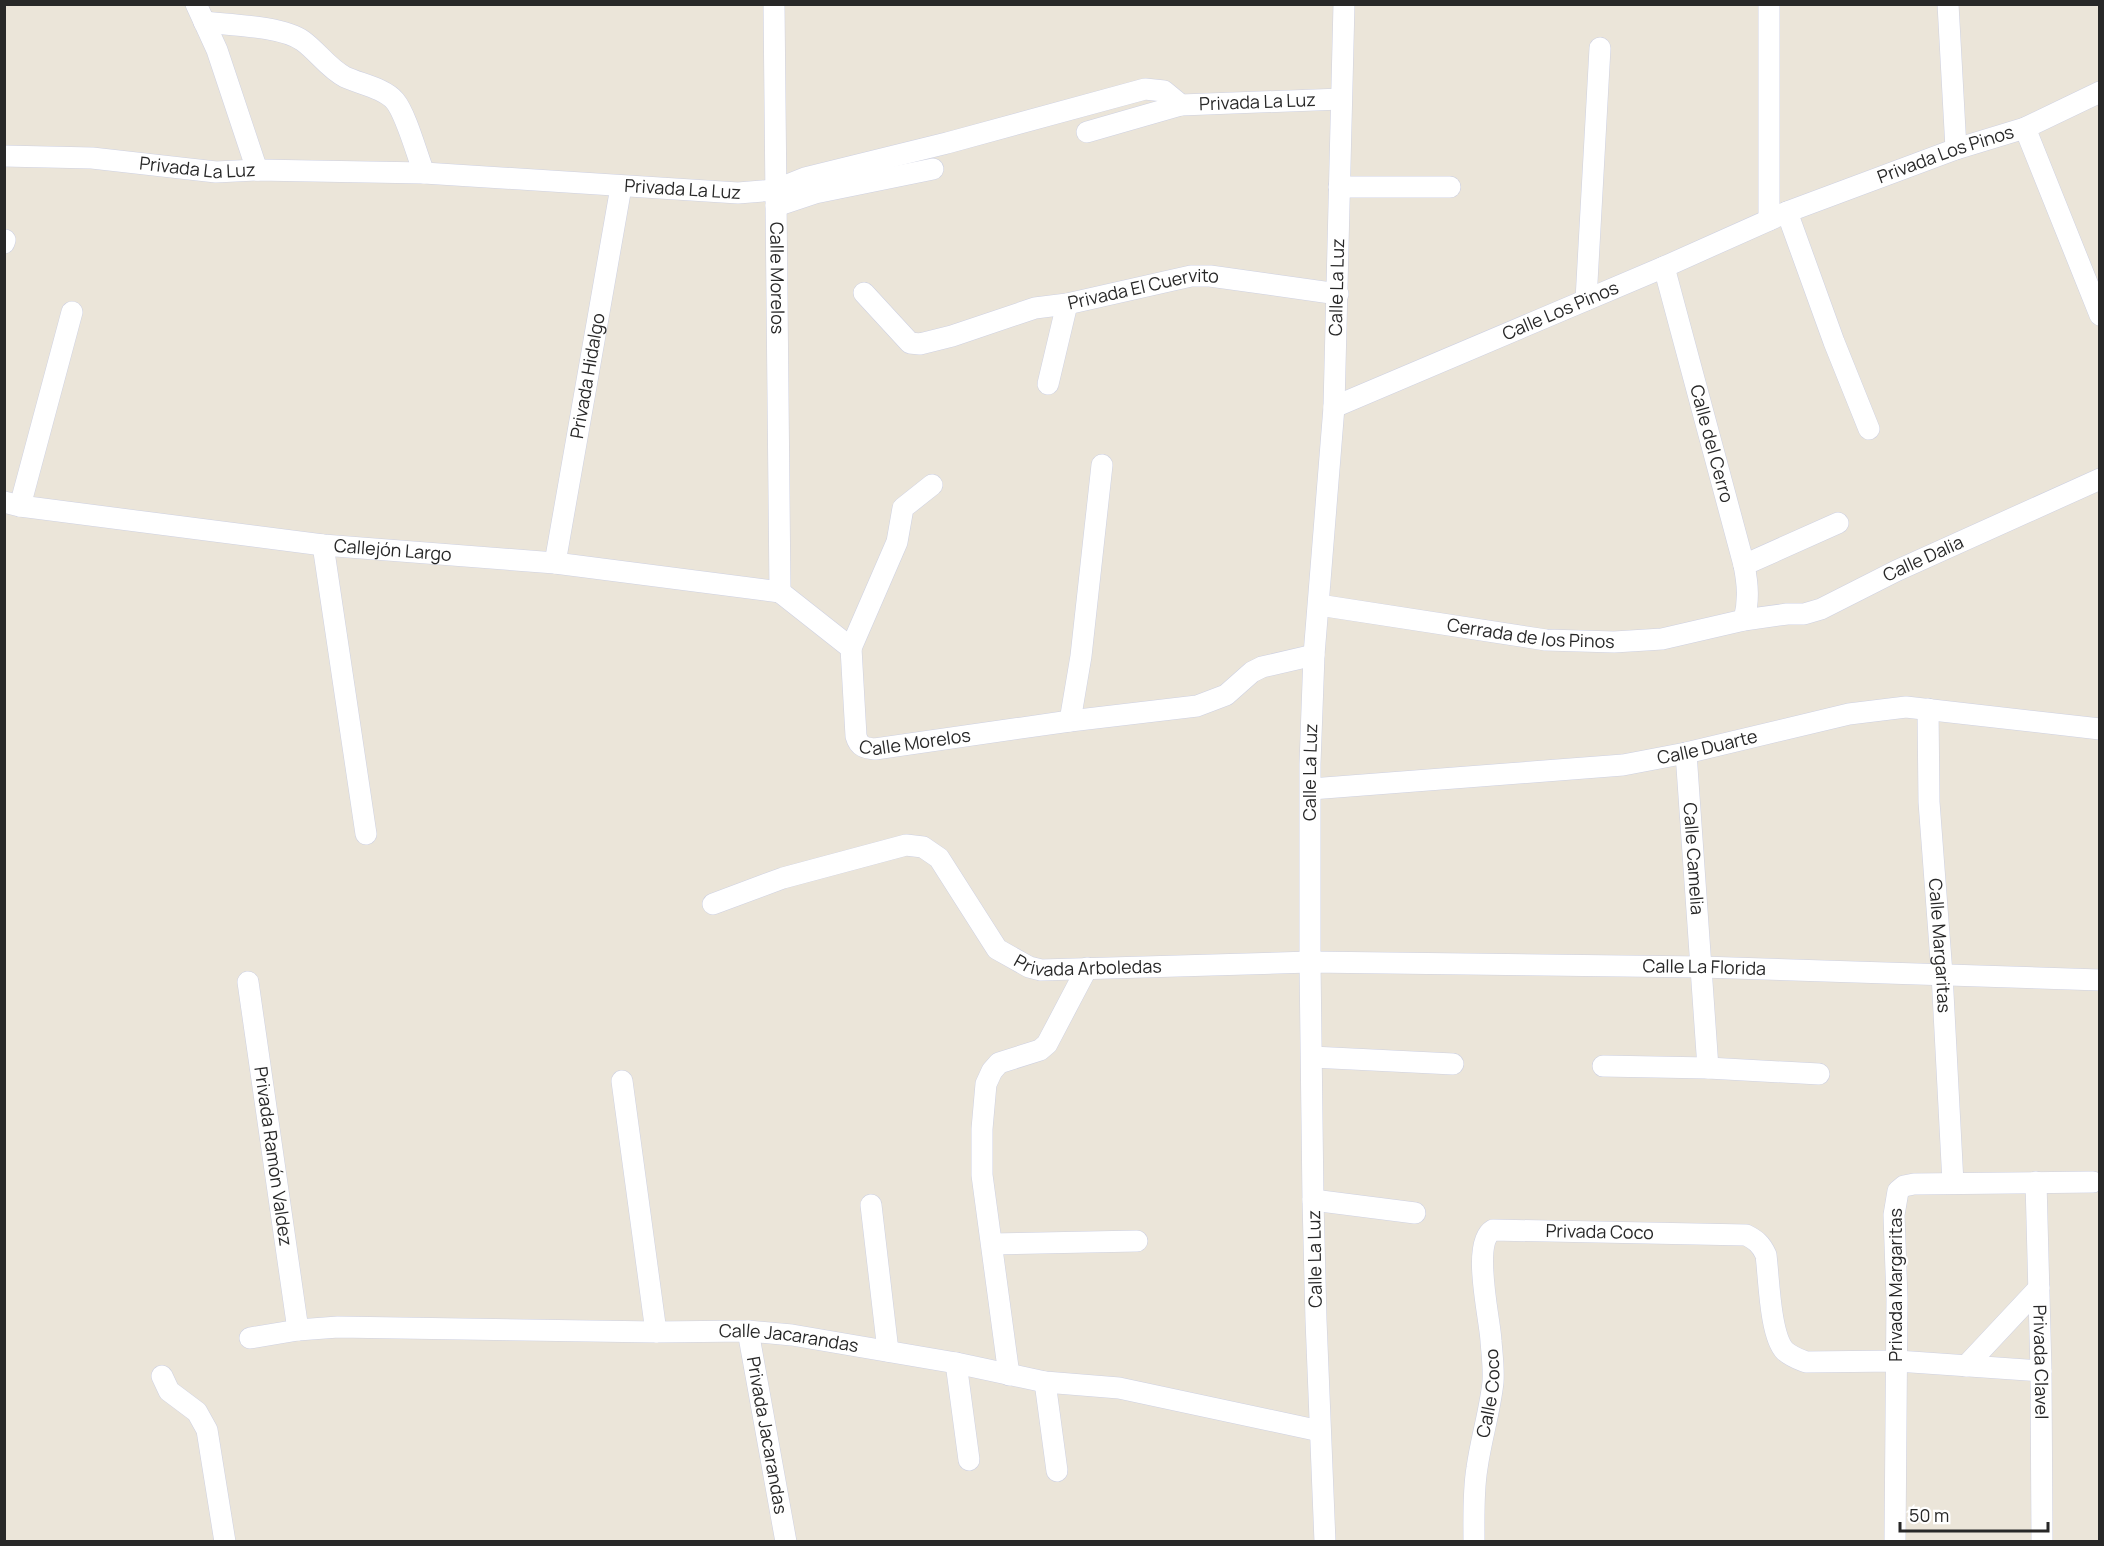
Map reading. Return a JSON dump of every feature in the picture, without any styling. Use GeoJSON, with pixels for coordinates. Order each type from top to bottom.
{"type":"FeatureCollection","features":[{"type":"Feature","properties":{"kind":"street","name":"Calle Morelos"},"geometry":{"type":"LineString","coordinates":[[774,4],[780,592]]}},
{"type":"Feature","properties":{"kind":"street","name":"Calle La Luz"},"geometry":{"type":"LineString","coordinates":[[1325,1542],[1313,1200],[1310,764],[1314,655],[1334,407],[1344,4]]}},
{"type":"Feature","properties":{"kind":"street"},"geometry":{"type":"LineString","coordinates":[[1769,4],[1778,216],[1834,342],[1869,429]]}},
{"type":"Feature","properties":{"kind":"street"},"geometry":{"type":"LineString","coordinates":[[1948,4],[1956,149]]}},
{"type":"Feature","properties":{"kind":"street"},"geometry":{"type":"LineString","coordinates":[[200,14],[217,50],[257,170]]}},
{"type":"Feature","properties":{"kind":"street"},"geometry":{"type":"LineString","coordinates":[[200,14],[292,35],[343,76],[389,96],[399,107],[424,173]]}},
{"type":"Feature","properties":{"kind":"street"},"geometry":{"type":"LineString","coordinates":[[1586,300],[1600,48]]}},
{"type":"Feature","properties":{"kind":"street","name":"Privada La Luz"},"geometry":{"type":"LineString","coordinates":[[4,156],[92,158],[216,172],[257,170],[424,173],[738,193],[776,198],[805,178],[947,143],[1145,88],[1164,91],[1181,105],[1341,99]]}},
{"type":"Feature","properties":{"kind":"street","name":"Privada Los Pinos"},"geometry":{"type":"LineString","coordinates":[[1778,216],[1956,149],[2025,128],[2100,92]]}},
{"type":"Feature","properties":{"kind":"street"},"geometry":{"type":"LineString","coordinates":[[1087,132],[1181,105]]}},
{"type":"Feature","properties":{"kind":"street"},"geometry":{"type":"LineString","coordinates":[[2025,128],[2100,315]]}},
{"type":"Feature","properties":{"kind":"street"},"geometry":{"type":"LineString","coordinates":[[776,198],[815,193],[933,169]]}},
{"type":"Feature","properties":{"kind":"street","name":"Privada Hidalgo"},"geometry":{"type":"LineString","coordinates":[[555,563],[621,187]]}},
{"type":"Feature","properties":{"kind":"street"},"geometry":{"type":"LineString","coordinates":[[1339,187],[1450,187]]}},
{"type":"Feature","properties":{"kind":"street","name":"Calle Los Pinos"},"geometry":{"type":"LineString","coordinates":[[1334,407],[1778,216]]}},
{"type":"Feature","properties":{"kind":"street","name":"Calle del Cerro"},"geometry":{"type":"LineString","coordinates":[[1664,267],[1744,565],[1749,590],[1744,620]]}},
{"type":"Feature","properties":{"kind":"street","name":"Privada El Cuervito"},"geometry":{"type":"LineString","coordinates":[[864,293],[910,343],[920,344],[952,336],[1035,308],[1067,304],[1191,276],[1210,276],[1338,294]]}},
{"type":"Feature","properties":{"kind":"street"},"geometry":{"type":"LineString","coordinates":[[1048,384],[1067,304]]}},
{"type":"Feature","properties":{"kind":"street"},"geometry":{"type":"LineString","coordinates":[[12,504],[72,312]]}},
{"type":"Feature","properties":{"kind":"street"},"geometry":{"type":"LineString","coordinates":[[1070,721],[1081,656],[1102,465]]}},
{"type":"Feature","properties":{"kind":"street","name":"Calle Dalia"},"geometry":{"type":"LineString","coordinates":[[1744,620],[1804,614],[1821,609],[1896,571],[2100,479]]}},
{"type":"Feature","properties":{"kind":"street"},"geometry":{"type":"LineString","coordinates":[[780,592],[851,648],[897,542],[903,508],[932,485]]}},
{"type":"Feature","properties":{"kind":"street","name":"Callejón Largo"},"geometry":{"type":"LineString","coordinates":[[12,504],[323,545],[555,563],[780,592]]}},
{"type":"Feature","properties":{"kind":"street"},"geometry":{"type":"LineString","coordinates":[[1744,565],[1838,523]]}},
{"type":"Feature","properties":{"kind":"street"},"geometry":{"type":"LineString","coordinates":[[323,545],[366,834]]}},
{"type":"Feature","properties":{"kind":"street","name":"Cerrada de los Pinos"},"geometry":{"type":"LineString","coordinates":[[1319,604],[1546,639],[1614,642],[1662,639],[1744,620]]}},
{"type":"Feature","properties":{"kind":"street","name":"Calle Morelos"},"geometry":{"type":"LineString","coordinates":[[851,648],[856,736],[858,743],[867,749],[1197,706],[1226,695],[1252,672],[1262,667],[1314,655]]}},
{"type":"Feature","properties":{"kind":"street","name":"Calle Duarte"},"geometry":{"type":"LineString","coordinates":[[1311,789],[1623,765],[1686,753],[1849,714],[1906,707],[2100,729]]}},
{"type":"Feature","properties":{"kind":"street","name":"Calle Margaritas"},"geometry":{"type":"LineString","coordinates":[[1928,709],[1929,802],[1942,974],[1953,1183]]}},
{"type":"Feature","properties":{"kind":"street","name":"Calle Camelia"},"geometry":{"type":"LineString","coordinates":[[1686,753],[1708,1068]]}},
{"type":"Feature","properties":{"kind":"street","name":"Privada Arboledas"},"geometry":{"type":"LineString","coordinates":[[713,904],[783,878],[906,844],[923,847],[939,858],[997,949],[1029,967],[1041,970],[1310,962]]}},
{"type":"Feature","properties":{"kind":"street","name":"Calle La Florida"},"geometry":{"type":"LineString","coordinates":[[1310,962],[1702,967],[2100,980]]}},
{"type":"Feature","properties":{"kind":"street"},"geometry":{"type":"LineString","coordinates":[[1009,1375],[981,1160],[986,1084],[999,1063],[1040,1050],[1047,1044],[1087,968]]}},
{"type":"Feature","properties":{"kind":"street","name":"Privada Ramón Valdez"},"geometry":{"type":"LineString","coordinates":[[248,982],[298,1330]]}},
{"type":"Feature","properties":{"kind":"street"},"geometry":{"type":"LineString","coordinates":[[1312,1057],[1453,1064]]}},
{"type":"Feature","properties":{"kind":"street"},"geometry":{"type":"LineString","coordinates":[[1603,1066],[1708,1068],[1819,1074]]}},
{"type":"Feature","properties":{"kind":"street"},"geometry":{"type":"LineString","coordinates":[[622,1081],[656,1332]]}},
{"type":"Feature","properties":{"kind":"street","name":"Privada Clavel"},"geometry":{"type":"LineString","coordinates":[[2036,1182],[2041,1371],[2042,1542]]}},
{"type":"Feature","properties":{"kind":"street","name":"Privada Margaritas"},"geometry":{"type":"LineString","coordinates":[[1895,1542],[1897,1361],[1894,1215],[1899,1191],[1904,1186],[1914,1184],[2093,1182]]}},
{"type":"Feature","properties":{"kind":"street"},"geometry":{"type":"LineString","coordinates":[[1313,1200],[1415,1213]]}},
{"type":"Feature","properties":{"kind":"street"},"geometry":{"type":"LineString","coordinates":[[871,1205],[888,1351]]}},
{"type":"Feature","properties":{"kind":"street","name":"Privada Coco"},"geometry":{"type":"LineString","coordinates":[[1484,1245],[1488,1233],[1501,1229],[1746,1235],[1761,1245],[1767,1263],[1774,1326],[1784,1350],[1794,1358],[1806,1362],[1897,1361]]}},
{"type":"Feature","properties":{"kind":"street"},"geometry":{"type":"LineString","coordinates":[[992,1244],[1137,1240]]}},
{"type":"Feature","properties":{"kind":"street","name":"Calle Coco"},"geometry":{"type":"LineString","coordinates":[[1474,1542],[1476,1470],[1491,1400],[1493,1379],[1491,1334],[1484,1289],[1484,1245]]}},
{"type":"Feature","properties":{"kind":"street"},"geometry":{"type":"LineString","coordinates":[[1966,1366],[2038,1288]]}},
{"type":"Feature","properties":{"kind":"street","name":"Calle Jacarandas"},"geometry":{"type":"LineString","coordinates":[[250,1338],[298,1330],[338,1327],[656,1332],[748,1331],[792,1335],[888,1351],[1045,1382],[1119,1388],[1320,1431]]}},
{"type":"Feature","properties":{"kind":"street","name":"Privada Jacarandas"},"geometry":{"type":"LineString","coordinates":[[748,1331],[786,1542]]}},
{"type":"Feature","properties":{"kind":"street"},"geometry":{"type":"LineString","coordinates":[[1897,1361],[2041,1371]]}},
{"type":"Feature","properties":{"kind":"street"},"geometry":{"type":"LineString","coordinates":[[956,1363],[969,1460]]}},
{"type":"Feature","properties":{"kind":"street"},"geometry":{"type":"LineString","coordinates":[[162,1376],[169,1391],[197,1412],[207,1430],[225,1542]]}},
{"type":"Feature","properties":{"kind":"street"},"geometry":{"type":"LineString","coordinates":[[1045,1382],[1057,1471]]}}]}
